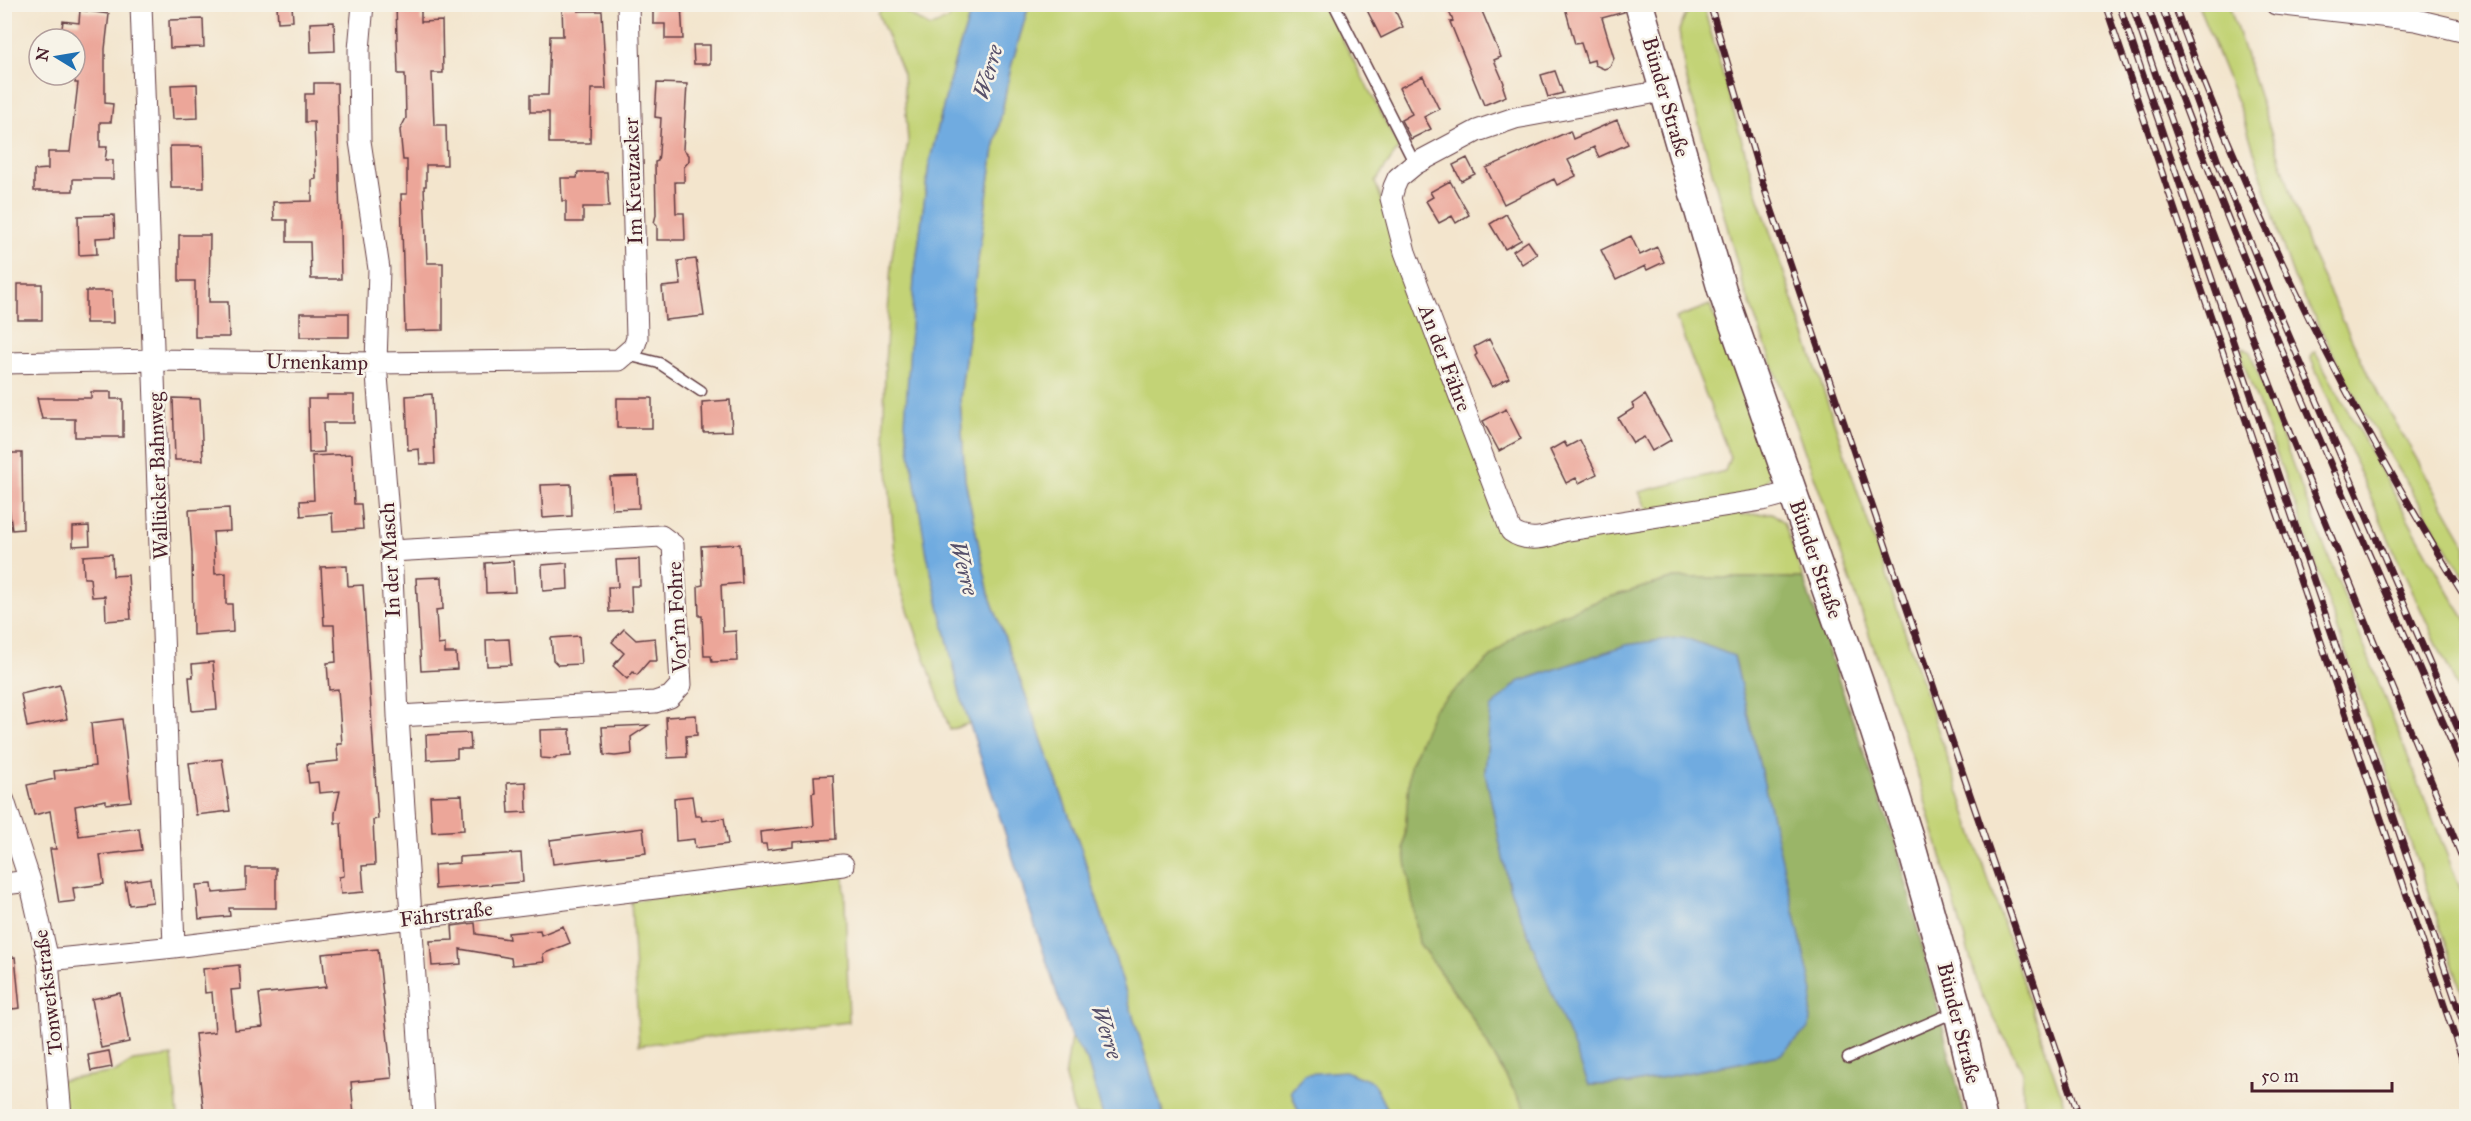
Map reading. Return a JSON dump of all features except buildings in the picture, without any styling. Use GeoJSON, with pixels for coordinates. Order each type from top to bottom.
{"type":"FeatureCollection","features":[{"type":"Feature","properties":{"kind":"main road","name":"Bünder Straße"},"geometry":{"type":"LineString","coordinates":[[1640,4],[1663,91],[1722,290],[1863,694],[1908,835],[1958,1011],[1982,1116]]}},
{"type":"Feature","properties":{"kind":"street","name":"Wallücker Bahnweg"},"geometry":{"type":"LineString","coordinates":[[141,4],[174,947]]}},
{"type":"Feature","properties":{"kind":"street","name":"In der Masch"},"geometry":{"type":"LineString","coordinates":[[363,4],[359,50],[360,141],[379,269],[376,363],[391,551],[398,716],[424,1116]]}},
{"type":"Feature","properties":{"kind":"street","name":"Im Kreuzacker"},"geometry":{"type":"LineString","coordinates":[[627,355],[637,338],[628,4]]}},
{"type":"Feature","properties":{"kind":"street"},"geometry":{"type":"LineString","coordinates":[[2276,4],[2416,20],[2466,32]]}},
{"type":"Feature","properties":{"kind":"street","name":"An der Fähre"},"geometry":{"type":"LineString","coordinates":[[1663,91],[1515,118],[1477,131],[1415,164],[1398,178],[1391,198],[1405,252],[1511,531],[1517,536],[1531,539],[1547,537],[1563,531],[1762,500],[1792,492]]}},
{"type":"Feature","properties":{"kind":"street","name":"Urnenkamp"},"geometry":{"type":"LineString","coordinates":[[4,363],[154,360],[376,363],[612,362],[627,355]]}},
{"type":"Feature","properties":{"kind":"street","name":"Vor'm Fohre"},"geometry":{"type":"LineString","coordinates":[[391,551],[660,536],[673,544],[681,685],[670,697],[656,702],[398,716]]}},
{"type":"Feature","properties":{"kind":"street","name":"Tonwerkstraße"},"geometry":{"type":"LineString","coordinates":[[4,801],[30,881],[48,960],[61,1116]]}},
{"type":"Feature","properties":{"kind":"street","name":"Fährstraße"},"geometry":{"type":"LineString","coordinates":[[48,960],[411,919],[843,865]]}},
{"type":"Feature","properties":{"kind":"street"},"geometry":{"type":"LineString","coordinates":[[4,884],[30,881]]}},
{"type":"Feature","properties":{"kind":"lane"},"geometry":{"type":"LineString","coordinates":[[1334,4],[1415,164]]}},
{"type":"Feature","properties":{"kind":"lane"},"geometry":{"type":"LineString","coordinates":[[627,355],[659,363],[701,391]]}},
{"type":"Feature","properties":{"kind":"lane"},"geometry":{"type":"LineString","coordinates":[[1848,1058],[1958,1011]]}},
{"type":"Feature","properties":{"kind":"green space"},"geometry":{"type":"Polygon","coordinates":[[[1324,4],[1399,148],[1375,182],[1509,536],[1653,523],[1639,492],[1725,471],[1730,457],[1676,318],[1710,305],[1773,472],[1741,515],[1772,513],[1784,522],[1803,578],[1675,578],[1603,599],[1520,631],[1419,943],[1468,1011],[1529,1116],[1390,1116],[1373,1082],[1291,1091],[1300,1116],[1164,1116],[1082,851],[989,594],[965,480],[960,398],[976,274],[993,155],[1011,67],[1029,5],[1324,4]]]}},
{"type":"Feature","properties":{"kind":"green space"},"geometry":{"type":"Polygon","coordinates":[[[1696,4],[1703,5],[1756,190],[2068,1116],[2024,1116],[2022,1070],[1980,992],[1918,776],[1821,495],[1744,288],[1685,73],[1679,31],[1686,14],[1696,4]]]}},
{"type":"Feature","properties":{"kind":"green space"},"geometry":{"type":"Polygon","coordinates":[[[884,5],[893,5],[930,27],[949,19],[950,5],[973,5],[953,67],[929,164],[914,279],[960,694],[970,723],[950,730],[897,578],[884,421],[885,364],[891,264],[908,141],[903,74],[878,13],[884,5]]]}},
{"type":"Feature","properties":{"kind":"green space"},"geometry":{"type":"Polygon","coordinates":[[[2198,5],[2229,5],[2311,253],[2369,376],[2466,545],[2466,579],[2363,411],[2294,278],[2246,124],[2198,5]]]}},
{"type":"Feature","properties":{"kind":"green space"},"geometry":{"type":"Polygon","coordinates":[[[2243,348],[2250,352],[2308,505],[2466,903],[2466,1004],[2296,507],[2241,357],[2243,348]]]}},
{"type":"Feature","properties":{"kind":"green space"},"geometry":{"type":"Polygon","coordinates":[[[2315,352],[2466,620],[2466,706],[2400,565],[2311,359],[2312,353],[2315,352]]]}},
{"type":"Feature","properties":{"kind":"green space"},"geometry":{"type":"Polygon","coordinates":[[[1675,578],[1803,578],[1897,847],[1965,1116],[1529,1116],[1468,1011],[1419,943],[1404,848],[1410,765],[1433,710],[1520,631],[1603,599],[1675,578]],[[1734,656],[1518,682],[1492,708],[1485,772],[1589,1085],[1629,1084],[1780,1055],[1770,813],[1734,656]]]}},
{"type":"Feature","properties":{"kind":"green space"},"geometry":{"type":"Polygon","coordinates":[[[844,873],[849,1022],[639,1045],[631,901],[844,873]]]}},
{"type":"Feature","properties":{"kind":"green space"},"geometry":{"type":"Polygon","coordinates":[[[1071,1037],[1087,1060],[1103,1116],[1075,1116],[1065,1078],[1071,1037]]]}},
{"type":"Feature","properties":{"kind":"green space"},"geometry":{"type":"Polygon","coordinates":[[[172,1056],[178,1116],[48,1116],[45,1083],[116,1072],[133,1061],[172,1056]]]}},
{"type":"Feature","properties":{"kind":"water","name":"Werre"},"geometry":{"type":"Polygon","coordinates":[[[973,5],[1029,5],[1011,67],[993,155],[976,274],[960,398],[965,480],[989,594],[1082,851],[1164,1116],[1103,1116],[1087,1060],[1071,1037],[960,694],[927,555],[905,423],[914,279],[929,164],[953,67],[973,5]]]}},
{"type":"Feature","properties":{"kind":"water"},"geometry":{"type":"Polygon","coordinates":[[[1683,637],[1734,656],[1813,992],[1809,1028],[1780,1055],[1629,1084],[1589,1085],[1509,887],[1485,772],[1491,708],[1518,682],[1626,645],[1683,637]]]}},
{"type":"Feature","properties":{"kind":"water"},"geometry":{"type":"Polygon","coordinates":[[[1345,1071],[1373,1082],[1390,1116],[1300,1116],[1291,1091],[1304,1074],[1345,1071]]]}},
{"type":"Feature","properties":{"kind":"railway"},"geometry":{"type":"LineString","coordinates":[[1710,4],[1763,184],[2079,1116]]}},
{"type":"Feature","properties":{"kind":"railway"},"geometry":{"type":"LineString","coordinates":[[2105,4],[2466,1070]]}},
{"type":"Feature","properties":{"kind":"railway"},"geometry":{"type":"LineString","coordinates":[[2119,4],[2466,1031]]}},
{"type":"Feature","properties":{"kind":"railway"},"geometry":{"type":"LineString","coordinates":[[2132,4],[2169,114],[2250,331],[2466,867]]}},
{"type":"Feature","properties":{"kind":"railway"},"geometry":{"type":"LineString","coordinates":[[2147,4],[2220,200],[2341,488],[2466,775]]}},
{"type":"Feature","properties":{"kind":"railway"},"geometry":{"type":"LineString","coordinates":[[2161,4],[2218,162],[2274,301],[2466,747]]}},
{"type":"Feature","properties":{"kind":"railway"},"geometry":{"type":"LineString","coordinates":[[2174,4],[2235,159],[2305,309],[2382,456],[2466,599]]}}]}
